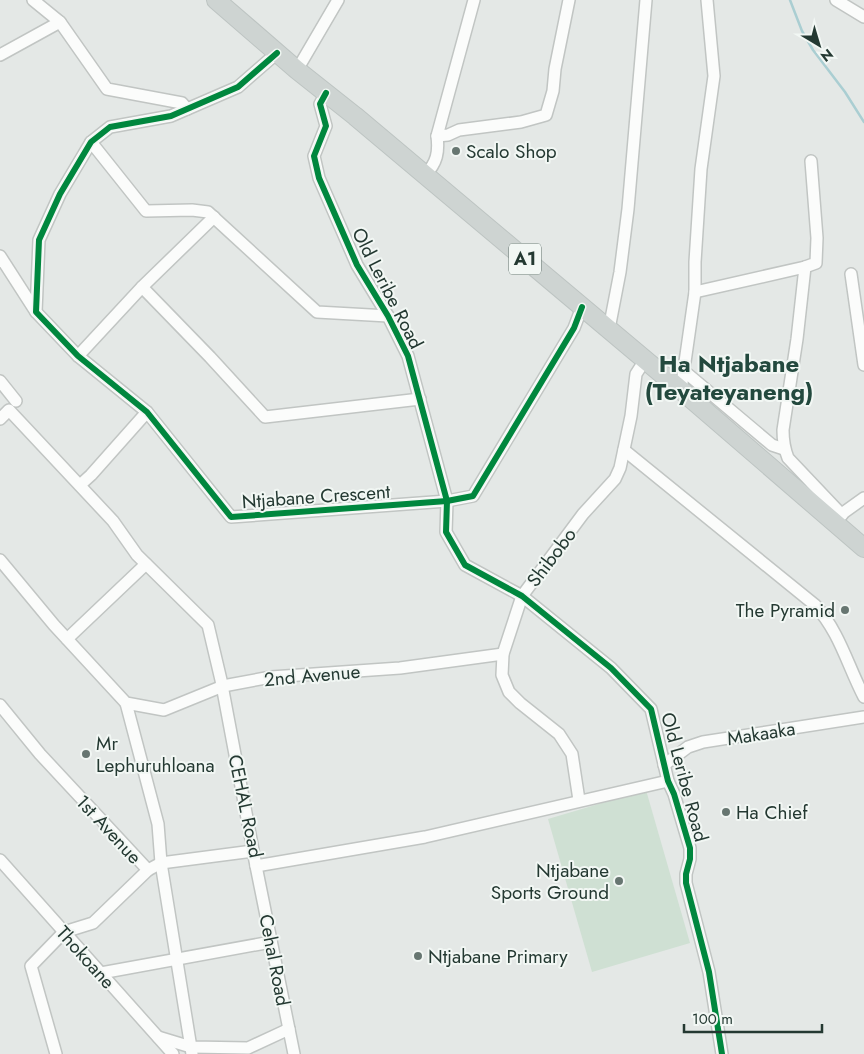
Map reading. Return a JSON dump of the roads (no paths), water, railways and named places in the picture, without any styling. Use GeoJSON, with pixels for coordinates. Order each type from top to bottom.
{"type":"FeatureCollection","features":[{"type":"Feature","properties":{"kind":"main road","name":"A1"},"geometry":{"type":"LineString","coordinates":[[216,0],[644,360],[837,518],[864,548]]}},
{"type":"Feature","properties":{"kind":"street"},"geometry":{"type":"LineString","coordinates":[[33,0],[60,22],[107,89],[182,104],[187,109]]}},
{"type":"Feature","properties":{"kind":"street"},"geometry":{"type":"LineString","coordinates":[[297,70],[338,0]]}},
{"type":"Feature","properties":{"kind":"street"},"geometry":{"type":"LineString","coordinates":[[425,175],[430,170],[439,151],[437,136],[474,0]]}},
{"type":"Feature","properties":{"kind":"street"},"geometry":{"type":"LineString","coordinates":[[437,136],[448,135],[459,130],[521,122],[546,115],[553,91],[555,69],[569,0]]}},
{"type":"Feature","properties":{"kind":"street"},"geometry":{"type":"LineString","coordinates":[[610,330],[628,209],[646,0]]}},
{"type":"Feature","properties":{"kind":"street"},"geometry":{"type":"LineString","coordinates":[[681,390],[695,292],[695,262],[702,168],[714,76],[707,0]]}},
{"type":"Feature","properties":{"kind":"street"},"geometry":{"type":"LineString","coordinates":[[836,0],[864,17]]}},
{"type":"Feature","properties":{"kind":"street"},"geometry":{"type":"LineString","coordinates":[[0,55],[60,22]]}},
{"type":"Feature","properties":{"kind":"street"},"geometry":{"type":"LineString","coordinates":[[36,312],[38,240],[60,194],[91,142],[110,127],[171,116],[238,87],[277,53]]}},
{"type":"Feature","properties":{"kind":"street","name":"Old Leribe Road"},"geometry":{"type":"LineString","coordinates":[[326,93],[320,104],[326,126],[314,156],[319,178],[358,264],[388,316],[408,356],[446,501],[446,532],[464,565],[522,596],[610,668],[651,709],[668,781],[674,794],[690,848],[686,882],[710,972],[722,1054]]}},
{"type":"Feature","properties":{"kind":"street"},"geometry":{"type":"LineString","coordinates":[[91,142],[146,210],[208,212],[317,312],[388,316]]}},
{"type":"Feature","properties":{"kind":"street"},"geometry":{"type":"LineString","coordinates":[[695,292],[816,263],[817,238],[811,161]]}},
{"type":"Feature","properties":{"kind":"street"},"geometry":{"type":"LineString","coordinates":[[78,356],[142,287],[214,217]]}},
{"type":"Feature","properties":{"kind":"street","name":"Ntjabane Crescent"},"geometry":{"type":"LineString","coordinates":[[0,256],[36,312],[78,356],[147,412],[231,517],[446,501],[474,496],[574,328],[582,307]]}},
{"type":"Feature","properties":{"kind":"street"},"geometry":{"type":"LineString","coordinates":[[804,267],[797,339],[783,430],[784,449],[788,458],[837,518],[864,498]]}},
{"type":"Feature","properties":{"kind":"street"},"geometry":{"type":"LineString","coordinates":[[850,274],[864,366]]}},
{"type":"Feature","properties":{"kind":"street"},"geometry":{"type":"LineString","coordinates":[[142,287],[265,417],[420,399]]}},
{"type":"Feature","properties":{"kind":"street","name":"Shibobo"},"geometry":{"type":"LineString","coordinates":[[579,800],[572,754],[559,734],[509,692],[502,675],[502,654],[522,596],[583,514],[615,479],[620,468],[631,416],[636,374],[644,360]]}},
{"type":"Feature","properties":{"kind":"street"},"geometry":{"type":"LineString","coordinates":[[684,371],[772,445],[784,449]]}},
{"type":"Feature","properties":{"kind":"street","name":"CEHAL Road"},"geometry":{"type":"LineString","coordinates":[[0,381],[12,406],[113,521],[136,555],[208,624],[223,686],[256,866],[425,837],[668,781]]}},
{"type":"Feature","properties":{"kind":"street"},"geometry":{"type":"LineString","coordinates":[[0,419],[12,406]]}},
{"type":"Feature","properties":{"kind":"street"},"geometry":{"type":"LineString","coordinates":[[80,485],[147,412]]}},
{"type":"Feature","properties":{"kind":"street"},"geometry":{"type":"LineString","coordinates":[[624,450],[815,605],[828,619],[837,634],[852,673],[864,696]]}},
{"type":"Feature","properties":{"kind":"street"},"geometry":{"type":"LineString","coordinates":[[0,560],[67,639],[126,704],[158,824],[161,863],[192,1050]]}},
{"type":"Feature","properties":{"kind":"street"},"geometry":{"type":"LineString","coordinates":[[67,639],[146,564]]}},
{"type":"Feature","properties":{"kind":"street","name":"2nd Avenue"},"geometry":{"type":"LineString","coordinates":[[126,704],[164,710],[223,686],[271,677],[400,668],[502,654]]}},
{"type":"Feature","properties":{"kind":"street","name":"1st Avenue"},"geometry":{"type":"LineString","coordinates":[[0,705],[40,754],[148,870],[161,863],[253,851]]}},
{"type":"Feature","properties":{"kind":"street","name":"Makaaka"},"geometry":{"type":"LineString","coordinates":[[664,764],[688,746],[703,742],[864,716]]}},
{"type":"Feature","properties":{"kind":"street","name":"Thokoane"},"geometry":{"type":"LineString","coordinates":[[0,860],[173,1054]]}},
{"type":"Feature","properties":{"kind":"street","name":"Cehal Road"},"geometry":{"type":"LineString","coordinates":[[256,866],[294,1054]]}},
{"type":"Feature","properties":{"kind":"street"},"geometry":{"type":"LineString","coordinates":[[56,1054],[31,966],[64,932],[93,923],[148,870]]}},
{"type":"Feature","properties":{"kind":"street"},"geometry":{"type":"LineString","coordinates":[[101,973],[271,942]]}},
{"type":"Feature","properties":{"kind":"street"},"geometry":{"type":"LineString","coordinates":[[158,1037],[192,1050],[248,1048],[289,1029]]}},
{"type":"Feature","properties":{"kind":"waterway"},"geometry":{"type":"LineString","coordinates":[[790,0],[802,31],[813,50],[845,92],[864,122]]}},
{"type":"Feature","properties":{"kind":"place","name":"Scalo Shop"},"geometry":{"type":"Point","coordinates":[456,151]}},
{"type":"Feature","properties":{"kind":"place","name":"The Pyramid"},"geometry":{"type":"Point","coordinates":[845,610]}},
{"type":"Feature","properties":{"kind":"place","name":"Mr Lephuruhloana"},"geometry":{"type":"Point","coordinates":[86,754]}},
{"type":"Feature","properties":{"kind":"place","name":"Ha Chief"},"geometry":{"type":"Point","coordinates":[726,812]}},
{"type":"Feature","properties":{"kind":"place","name":"Ntjabane Sports Ground"},"geometry":{"type":"Point","coordinates":[619,881]}},
{"type":"Feature","properties":{"kind":"place","name":"Ntjabane Primary"},"geometry":{"type":"Point","coordinates":[418,956]}},
{"type":"Feature","properties":{"kind":"district","name":"Ha Ntjabane (Teyateyaneng)"},"geometry":{"type":"Point","coordinates":[729,378]}}]}
